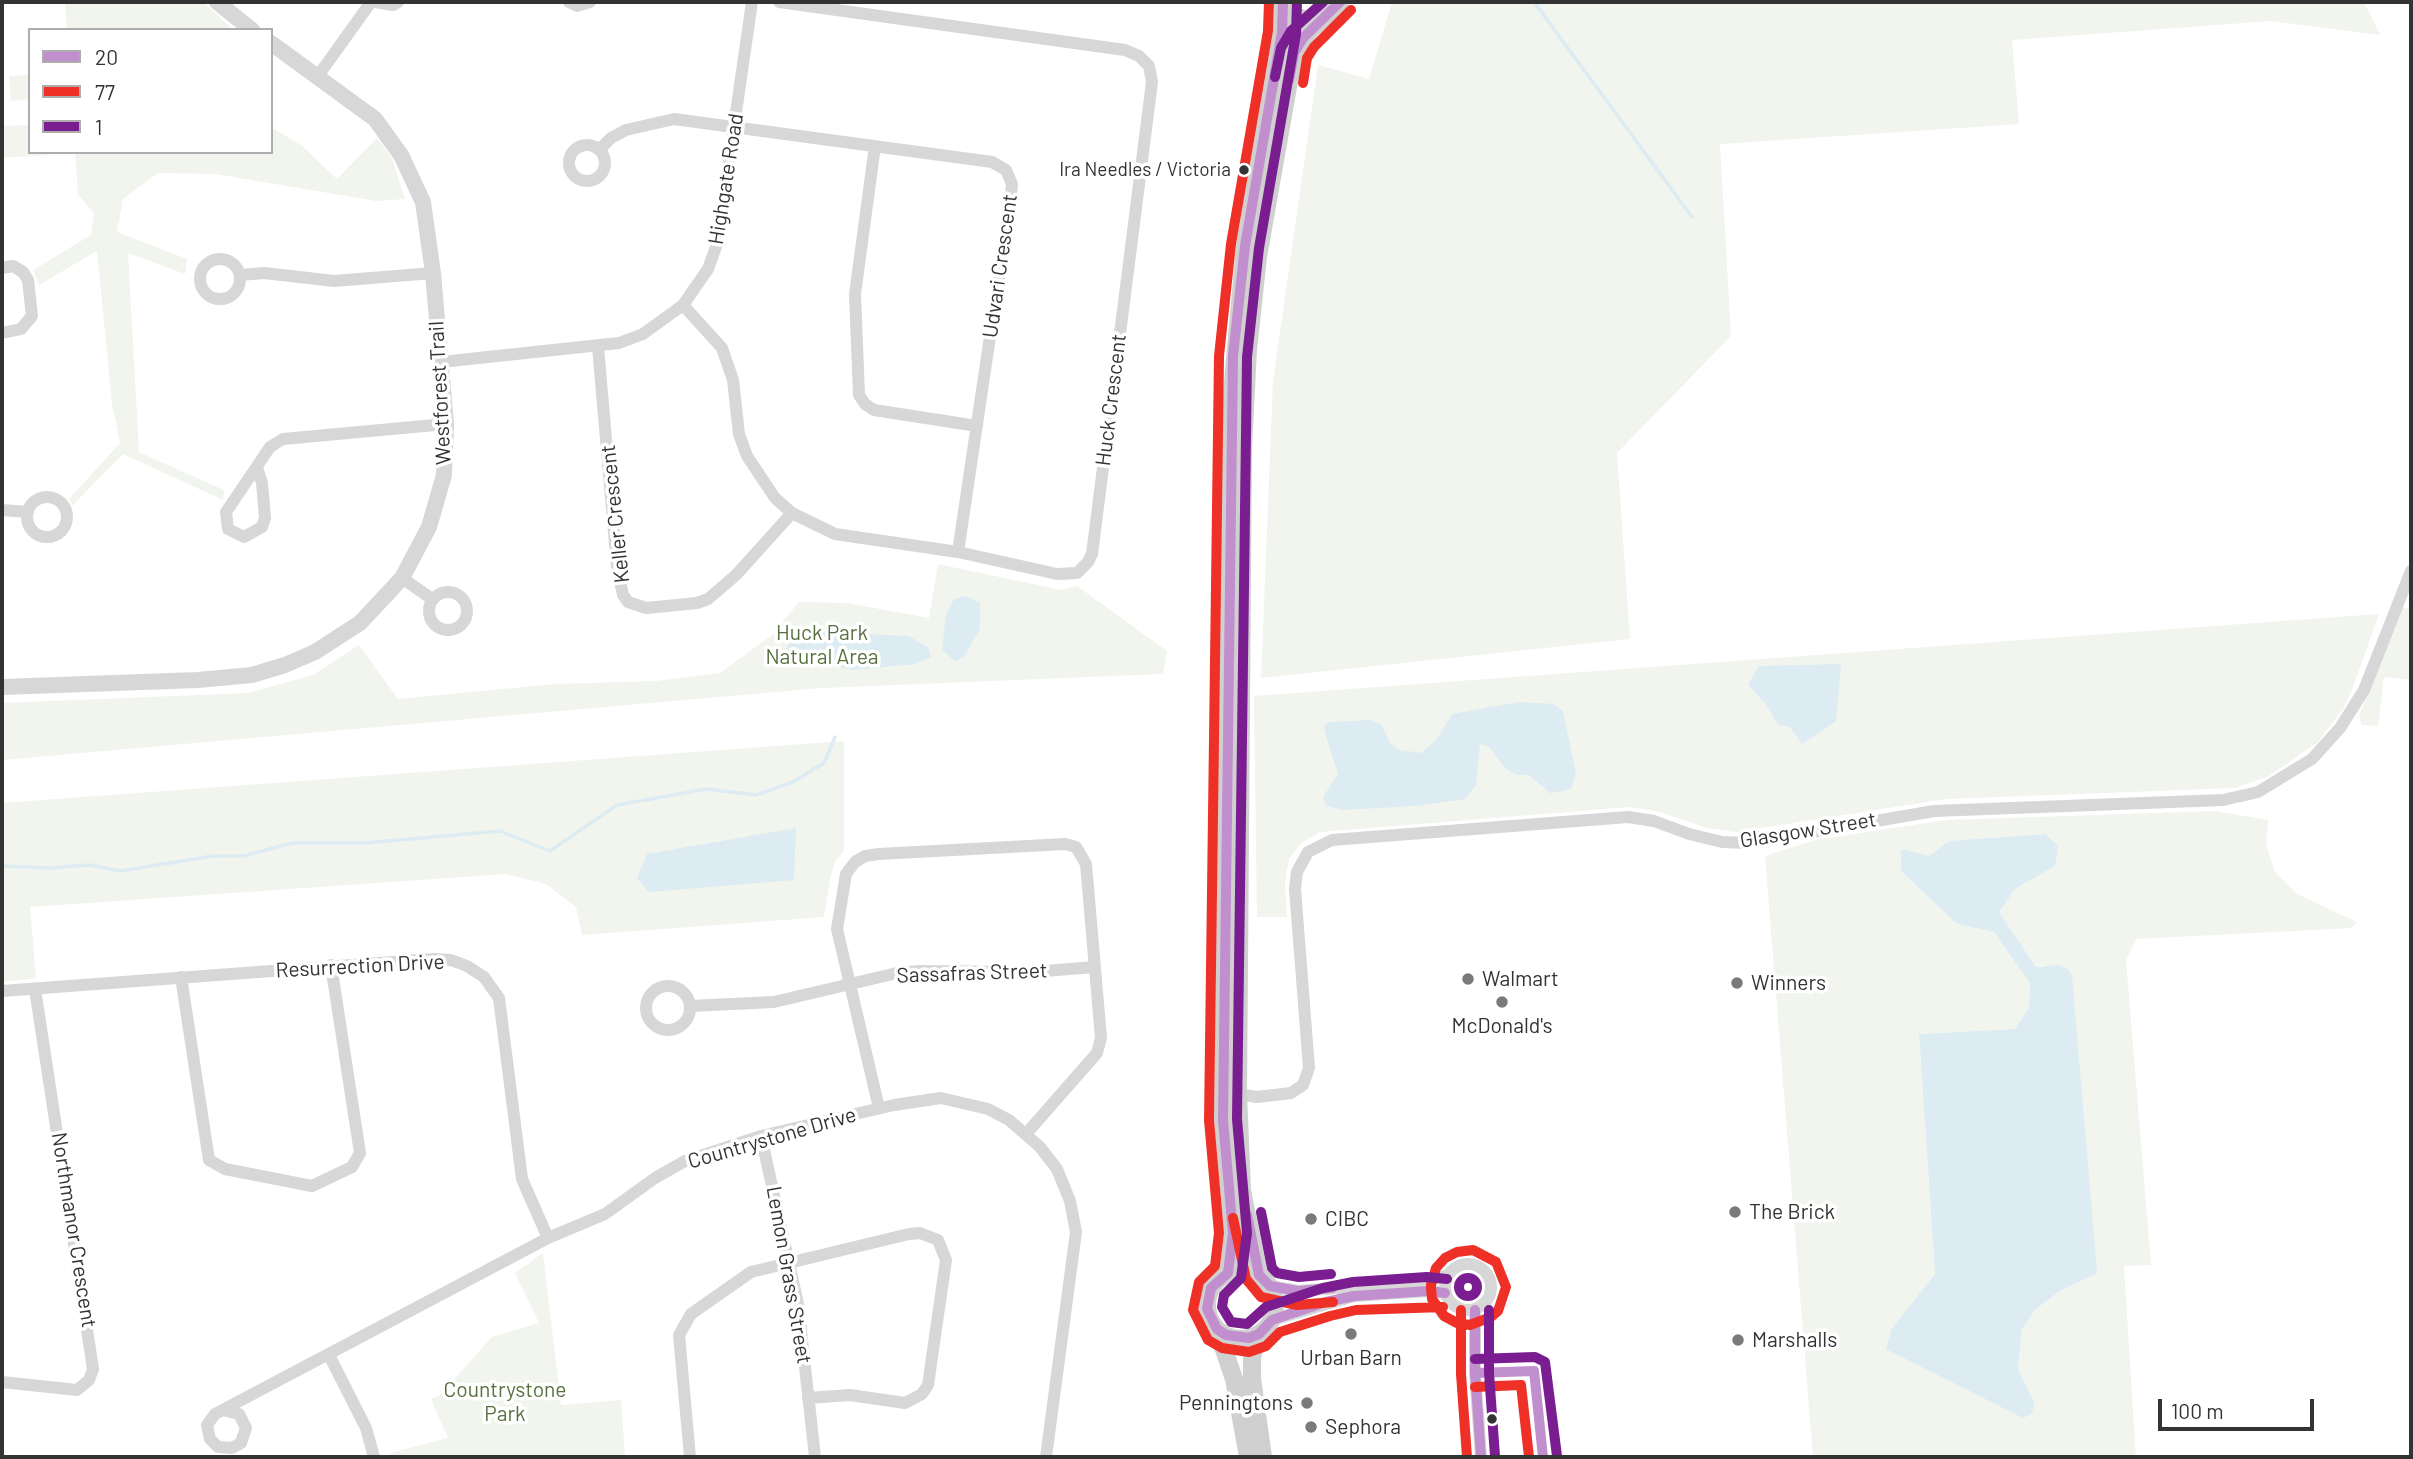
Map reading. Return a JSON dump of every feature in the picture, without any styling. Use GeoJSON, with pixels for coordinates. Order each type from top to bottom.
{"type":"FeatureCollection","features":[{"type":"Feature","properties":{"kind":"main road"},"geometry":{"type":"LineString","coordinates":[[1283,2],[1301,19],[1324,19]]}},
{"type":"Feature","properties":{"kind":"main road"},"geometry":{"type":"LineString","coordinates":[[1263,1457],[1252,1378],[1252,1357],[1259,1334],[1272,1320],[1276,1303],[1265,1281],[1242,1190],[1238,1094],[1233,356],[1245,246],[1282,32],[1283,2]]}},
{"type":"Feature","properties":{"kind":"main road"},"geometry":{"type":"LineString","coordinates":[[1234,669],[1248,350],[1258,257],[1294,53],[1310,30],[1340,2]]}},
{"type":"Feature","properties":{"kind":"main road"},"geometry":{"type":"LineString","coordinates":[[1228,1273],[1233,1233],[1223,1120],[1234,717]]}},
{"type":"Feature","properties":{"kind":"main road"},"geometry":{"type":"LineString","coordinates":[[1248,1457],[1234,1379],[1217,1329],[1210,1320],[1208,1298],[1218,1279],[1228,1273],[1249,1271],[1265,1281]]}},
{"type":"Feature","properties":{"kind":"main road"},"geometry":{"type":"LineString","coordinates":[[1217,1329],[1237,1339],[1259,1334]]}},
{"type":"Feature","properties":{"kind":"street"},"geometry":{"type":"LineString","coordinates":[[217,2],[250,28]]}},
{"type":"Feature","properties":{"kind":"street"},"geometry":{"type":"LineString","coordinates":[[318,76],[373,2],[393,5],[398,2]]}},
{"type":"Feature","properties":{"kind":"street"},"geometry":{"type":"LineString","coordinates":[[569,2],[577,6],[590,2]]}},
{"type":"Feature","properties":{"kind":"street","name":"Highgate Road"},"geometry":{"type":"LineString","coordinates":[[441,362],[598,347],[643,334],[683,305],[708,269],[717,244],[752,2]]}},
{"type":"Feature","properties":{"kind":"street","name":"Huck Crescent"},"geometry":{"type":"LineString","coordinates":[[683,305],[722,348],[733,380],[739,434],[747,456],[775,498],[792,513],[835,534],[958,552],[1065,575],[1083,568],[1092,554],[1151,73],[1139,56],[1125,50],[779,2]]}},
{"type":"Feature","properties":{"kind":"street","name":"Westforest Trail"},"geometry":{"type":"LineString","coordinates":[[2,687],[252,675],[295,661],[338,639],[369,614],[402,578],[425,536],[438,502],[444,475],[446,424],[433,273],[423,202],[407,165],[375,119],[273,44]]}},
{"type":"Feature","properties":{"kind":"street","name":"Udvari Crescent"},"geometry":{"type":"LineString","coordinates":[[599,150],[611,138],[626,130],[658,121],[694,120],[992,162],[1010,177],[1011,195],[958,552]]}},
{"type":"Feature","properties":{"kind":"street"},"geometry":{"type":"LineString","coordinates":[[875,146],[854,304],[859,395],[864,404],[874,410],[977,426]]}},
{"type":"Feature","properties":{"kind":"street"},"geometry":{"type":"LineString","coordinates":[[2,268],[13,267],[23,272],[28,280],[32,316],[21,330],[2,334]]}},
{"type":"Feature","properties":{"kind":"street"},"geometry":{"type":"LineString","coordinates":[[240,275],[264,273],[334,281],[433,273]]}},
{"type":"Feature","properties":{"kind":"street","name":"Keller Crescent"},"geometry":{"type":"LineString","coordinates":[[598,347],[618,568],[623,595],[628,603],[646,608],[697,603],[708,599],[737,575],[792,513]]}},
{"type":"Feature","properties":{"kind":"street"},"geometry":{"type":"LineString","coordinates":[[257,467],[261,476],[265,518],[262,527],[244,537],[228,529],[226,512],[270,447],[283,439],[446,424]]}},
{"type":"Feature","properties":{"kind":"street"},"geometry":{"type":"LineString","coordinates":[[2,510],[28,512]]}},
{"type":"Feature","properties":{"kind":"street","name":"Glasgow Street"},"geometry":{"type":"LineString","coordinates":[[1238,1094],[1257,1097],[1291,1093],[1303,1086],[1309,1068],[1297,872],[1308,852],[1332,840],[1628,817],[1654,821],[1722,842],[1748,843],[1934,811],[2223,800],[2258,792],[2312,759],[2340,728],[2364,690],[2411,571]]}},
{"type":"Feature","properties":{"kind":"street"},"geometry":{"type":"LineString","coordinates":[[402,578],[432,599]]}},
{"type":"Feature","properties":{"kind":"street"},"geometry":{"type":"LineString","coordinates":[[879,1108],[837,929],[846,874],[855,862],[879,853],[1056,843],[1076,847],[1086,864],[1101,1038],[1097,1053],[1026,1134]]}},
{"type":"Feature","properties":{"kind":"street","name":"Resurrection Drive"},"geometry":{"type":"LineString","coordinates":[[2,991],[331,965],[451,960],[484,977],[499,998],[522,1179],[548,1238]]}},
{"type":"Feature","properties":{"kind":"street"},"geometry":{"type":"LineString","coordinates":[[181,978],[209,1160],[225,1169],[312,1186],[352,1167],[360,1153],[331,965]]}},
{"type":"Feature","properties":{"kind":"street","name":"Sassafras Street"},"geometry":{"type":"LineString","coordinates":[[690,1006],[774,1002],[848,984],[920,971],[1032,972],[1095,967]]}},
{"type":"Feature","properties":{"kind":"street","name":"Northmanor Crescent"},"geometry":{"type":"LineString","coordinates":[[2,1382],[77,1390],[89,1380],[93,1369],[35,989]]}},
{"type":"Feature","properties":{"kind":"street","name":"Countrystone Drive"},"geometry":{"type":"LineString","coordinates":[[223,1410],[548,1238],[605,1214],[655,1178],[685,1161],[761,1136],[879,1108],[914,1101],[954,1100],[988,1109],[1009,1119],[1057,1169],[1070,1201],[1076,1232],[1046,1457]]}},
{"type":"Feature","properties":{"kind":"street","name":"Lemon Grass Street"},"geometry":{"type":"LineString","coordinates":[[761,1136],[804,1345],[815,1457]]}},
{"type":"Feature","properties":{"kind":"street"},"geometry":{"type":"LineString","coordinates":[[690,1457],[680,1345],[681,1327],[691,1314],[741,1277],[789,1262],[920,1233],[938,1240],[945,1254],[928,1385],[922,1394],[905,1403],[850,1395],[808,1398]]}},
{"type":"Feature","properties":{"kind":"street"},"geometry":{"type":"LineString","coordinates":[[1265,1281],[1298,1291],[1427,1281],[1448,1275],[1465,1264],[1485,1271],[1492,1286],[1490,1296],[1468,1310]]}},
{"type":"Feature","properties":{"kind":"street"},"geometry":{"type":"LineString","coordinates":[[1448,1275],[1445,1293],[1449,1301],[1468,1310]]}},
{"type":"Feature","properties":{"kind":"street"},"geometry":{"type":"LineString","coordinates":[[1272,1320],[1354,1296],[1428,1291],[1445,1293]]}},
{"type":"Feature","properties":{"kind":"street"},"geometry":{"type":"LineString","coordinates":[[1468,1310],[1474,1341],[1481,1457]]}},
{"type":"Feature","properties":{"kind":"street"},"geometry":{"type":"LineString","coordinates":[[329,1355],[366,1428],[373,1457]]}},
{"type":"Feature","properties":{"kind":"green space"},"geometry":{"type":"Polygon","coordinates":[[[65,2],[203,2],[230,27],[229,28],[67,28],[65,2]]]}},
{"type":"Feature","properties":{"kind":"green space"},"geometry":{"type":"Polygon","coordinates":[[[1392,2],[2364,2],[2380,35],[2271,21],[2012,40],[2019,124],[1720,144],[1731,336],[1617,453],[1630,639],[1261,678],[1273,381],[1318,65],[1369,79],[1392,2]]]}},
{"type":"Feature","properties":{"kind":"green space"},"geometry":{"type":"Polygon","coordinates":[[[28,75],[28,99],[11,101],[9,76],[28,75]]]}},
{"type":"Feature","properties":{"kind":"green space"},"geometry":{"type":"Polygon","coordinates":[[[28,125],[28,154],[48,155],[2,158],[2,126],[28,125]]]}},
{"type":"Feature","properties":{"kind":"green space"},"geometry":{"type":"Polygon","coordinates":[[[273,128],[301,145],[337,179],[377,138],[392,158],[405,199],[376,201],[215,174],[158,173],[123,199],[117,232],[187,259],[185,274],[128,253],[139,452],[224,490],[223,500],[123,454],[73,505],[69,499],[120,443],[112,404],[97,251],[39,285],[33,270],[91,235],[94,213],[78,195],[75,154],[273,154],[273,128]]]}},
{"type":"Feature","properties":{"kind":"green space","name":"Huck Park Natural Area"},"geometry":{"type":"Polygon","coordinates":[[[938,564],[1061,590],[1077,586],[1167,651],[1163,674],[821,688],[2,760],[2,703],[248,693],[313,675],[359,645],[398,699],[555,684],[656,681],[720,673],[772,635],[799,602],[847,603],[929,618],[938,564]]]}},
{"type":"Feature","properties":{"kind":"green space"},"geometry":{"type":"Polygon","coordinates":[[[2403,608],[2411,608],[2411,680],[2384,677],[2378,726],[2362,725],[2359,716],[2403,608]]]}},
{"type":"Feature","properties":{"kind":"green space"},"geometry":{"type":"Polygon","coordinates":[[[2379,614],[2343,709],[2318,742],[2269,776],[2235,788],[1946,799],[1736,832],[1707,828],[1660,812],[1630,807],[1320,832],[1301,843],[1289,859],[1285,881],[1287,917],[1257,917],[1254,696],[2379,614]]]}},
{"type":"Feature","properties":{"kind":"green space"},"geometry":{"type":"Polygon","coordinates":[[[844,741],[844,851],[835,862],[824,917],[582,935],[576,907],[546,884],[506,874],[30,907],[36,978],[2,982],[2,803],[844,741]]]}},
{"type":"Feature","properties":{"kind":"green space"},"geometry":{"type":"Polygon","coordinates":[[[2215,811],[2268,820],[2266,844],[2275,872],[2297,894],[2357,922],[2352,928],[2136,939],[2126,960],[2151,1265],[2124,1266],[2136,1457],[1813,1457],[1765,856],[1815,840],[1946,820],[2215,811]],[[2044,834],[1950,841],[1929,857],[1901,850],[1901,871],[1957,924],[1994,932],[2030,982],[2029,1008],[2015,1029],[1919,1034],[1935,1274],[1892,1328],[2035,1404],[2018,1369],[2022,1329],[2035,1310],[2060,1291],[2097,1272],[2045,965],[2036,967],[1999,912],[2015,889],[2055,866],[2044,834]]]}},
{"type":"Feature","properties":{"kind":"green space","name":"Countrystone Park"},"geometry":{"type":"Polygon","coordinates":[[[543,1253],[561,1405],[621,1400],[625,1457],[391,1457],[390,1453],[448,1438],[431,1399],[440,1395],[492,1337],[539,1323],[515,1273],[543,1253]]]}},
{"type":"Feature","properties":{"kind":"shaded area"},"geometry":{"type":"Polygon","coordinates":[[[966,596],[980,603],[980,629],[963,658],[955,661],[942,650],[946,615],[954,599],[966,596]]]}},
{"type":"Feature","properties":{"kind":"shaded area"},"geometry":{"type":"Polygon","coordinates":[[[847,627],[866,634],[908,636],[928,647],[931,657],[915,664],[853,670],[787,657],[787,646],[793,639],[847,627]]]}},
{"type":"Feature","properties":{"kind":"shaded area"},"geometry":{"type":"Polygon","coordinates":[[[1841,664],[1836,721],[1802,744],[1790,727],[1778,725],[1766,704],[1748,685],[1759,666],[1841,664]]]}},
{"type":"Feature","properties":{"kind":"shaded area"},"geometry":{"type":"Polygon","coordinates":[[[1519,702],[1553,704],[1563,711],[1576,774],[1571,789],[1550,793],[1529,775],[1517,775],[1506,769],[1489,747],[1480,744],[1476,785],[1465,799],[1416,806],[1342,810],[1327,806],[1323,797],[1338,774],[1324,726],[1329,722],[1371,720],[1381,724],[1390,743],[1400,750],[1421,753],[1437,739],[1452,714],[1519,702]]]}},
{"type":"Feature","properties":{"kind":"shaded area"},"geometry":{"type":"Polygon","coordinates":[[[796,828],[794,880],[649,892],[637,878],[647,854],[796,828]]]}},
{"type":"Feature","properties":{"kind":"shaded area"},"geometry":{"type":"Polygon","coordinates":[[[2045,834],[2058,846],[2055,866],[2015,889],[1999,912],[2036,967],[2058,965],[2067,968],[2072,976],[2097,1273],[2060,1291],[2035,1310],[2022,1329],[2018,1369],[2035,1404],[2031,1414],[2023,1418],[1886,1349],[1892,1328],[1935,1274],[1919,1034],[2015,1029],[2029,1008],[2030,983],[1994,932],[1957,924],[1901,871],[1901,849],[1929,856],[1949,841],[2045,834]]]}},
{"type":"Feature","properties":{"kind":"waterway"},"geometry":{"type":"LineString","coordinates":[[1534,2],[1692,217]]}},
{"type":"Feature","properties":{"kind":"waterway"},"geometry":{"type":"LineString","coordinates":[[2,866],[50,868],[89,865],[120,871],[213,856],[244,856],[292,843],[365,843],[500,831],[550,851],[617,805],[706,789],[756,795],[793,782],[824,763],[835,737]]}},
{"type":"Feature","properties":{"kind":"transit line","name":"77"},"geometry":{"type":"LineString","coordinates":[[1269,2],[1268,31],[1231,244],[1219,356],[1209,1120],[1219,1233],[1215,1266],[1199,1282],[1193,1310],[1208,1340],[1222,1348],[1249,1352],[1266,1346],[1280,1332],[1330,1316],[1356,1310],[1443,1307]]}},
{"type":"Feature","properties":{"kind":"transit line","name":"20"},"geometry":{"type":"LineString","coordinates":[[1283,2],[1282,32],[1245,246],[1233,356],[1223,1120],[1233,1233],[1228,1273],[1211,1288],[1207,1309],[1217,1329],[1226,1335],[1249,1338],[1259,1334],[1272,1320],[1326,1302],[1354,1296],[1428,1291],[1445,1293]]}},
{"type":"Feature","properties":{"kind":"transit line","name":"1"},"geometry":{"type":"LineString","coordinates":[[1297,2],[1296,34],[1259,248],[1247,357],[1237,1119],[1247,1233],[1241,1278],[1224,1295],[1222,1307],[1231,1322],[1247,1324],[1266,1307],[1323,1288],[1353,1282],[1427,1277],[1447,1279]]}},
{"type":"Feature","properties":{"kind":"transit line","name":"1"},"geometry":{"type":"LineString","coordinates":[[1275,77],[1281,48],[1291,31],[1323,2]]}},
{"type":"Feature","properties":{"kind":"transit line","name":"20"},"geometry":{"type":"LineString","coordinates":[[1289,80],[1294,53],[1303,38],[1340,2]]}},
{"type":"Feature","properties":{"kind":"transit line","name":"77"},"geometry":{"type":"LineString","coordinates":[[1303,83],[1307,58],[1314,47],[1351,10]]}},
{"type":"Feature","properties":{"kind":"transit line","name":"1"},"geometry":{"type":"LineString","coordinates":[[1261,1212],[1272,1268],[1277,1273],[1299,1277],[1331,1274]]}},
{"type":"Feature","properties":{"kind":"transit line","name":"20"},"geometry":{"type":"LineString","coordinates":[[1247,1215],[1259,1275],[1270,1286],[1298,1291],[1332,1288]]}},
{"type":"Feature","properties":{"kind":"transit line","name":"77"},"geometry":{"type":"LineString","coordinates":[[1233,1218],[1246,1279],[1261,1297],[1297,1305],[1333,1302]]}},
{"type":"Feature","properties":{"kind":"transit line","name":"77"},"geometry":{"type":"LineString","coordinates":[[1431,1285],[1436,1268],[1445,1258],[1457,1252],[1473,1250],[1496,1262],[1506,1287],[1498,1311],[1491,1317],[1470,1325],[1457,1323],[1444,1316],[1432,1299],[1431,1287]]}},
{"type":"Feature","properties":{"kind":"transit line","name":"1"},"geometry":{"type":"LineString","coordinates":[[1464,1278],[1472,1278],[1477,1287],[1475,1294],[1464,1296],[1459,1291],[1459,1283],[1464,1278]]}},
{"type":"Feature","properties":{"kind":"transit line","name":"77"},"geometry":{"type":"LineString","coordinates":[[1461,1310],[1461,1374],[1467,1457]]}},
{"type":"Feature","properties":{"kind":"transit line","name":"20"},"geometry":{"type":"LineString","coordinates":[[1475,1310],[1475,1373],[1481,1457]]}},
{"type":"Feature","properties":{"kind":"transit line","name":"1"},"geometry":{"type":"LineString","coordinates":[[1489,1310],[1489,1373],[1495,1456]]}},
{"type":"Feature","properties":{"kind":"transit line","name":"1"},"geometry":{"type":"LineString","coordinates":[[1475,1359],[1535,1357],[1545,1362],[1557,1456]]}},
{"type":"Feature","properties":{"kind":"transit line","name":"20"},"geometry":{"type":"LineString","coordinates":[[1475,1373],[1534,1371],[1543,1457]]}},
{"type":"Feature","properties":{"kind":"transit line","name":"77"},"geometry":{"type":"LineString","coordinates":[[1475,1387],[1521,1385],[1529,1457]]}},
{"type":"Feature","properties":{"kind":"place","name":"Ira Needles / Victoria"},"geometry":{"type":"Point","coordinates":[1244,170]}},
{"type":"Feature","properties":{"kind":"place","name":"Walmart"},"geometry":{"type":"Point","coordinates":[1468,979]}},
{"type":"Feature","properties":{"kind":"place","name":"Winners"},"geometry":{"type":"Point","coordinates":[1737,983]}},
{"type":"Feature","properties":{"kind":"place","name":"McDonald's"},"geometry":{"type":"Point","coordinates":[1502,1002]}},
{"type":"Feature","properties":{"kind":"place","name":"The Brick"},"geometry":{"type":"Point","coordinates":[1735,1212]}},
{"type":"Feature","properties":{"kind":"place","name":"CIBC"},"geometry":{"type":"Point","coordinates":[1311,1219]}},
{"type":"Feature","properties":{"kind":"place","name":"Urban Barn"},"geometry":{"type":"Point","coordinates":[1351,1334]}},
{"type":"Feature","properties":{"kind":"place","name":"Marshalls"},"geometry":{"type":"Point","coordinates":[1738,1340]}},
{"type":"Feature","properties":{"kind":"place","name":"Penningtons"},"geometry":{"type":"Point","coordinates":[1307,1403]}},
{"type":"Feature","properties":{"kind":"place","name":"Sephora"},"geometry":{"type":"Point","coordinates":[1311,1427]}}]}
